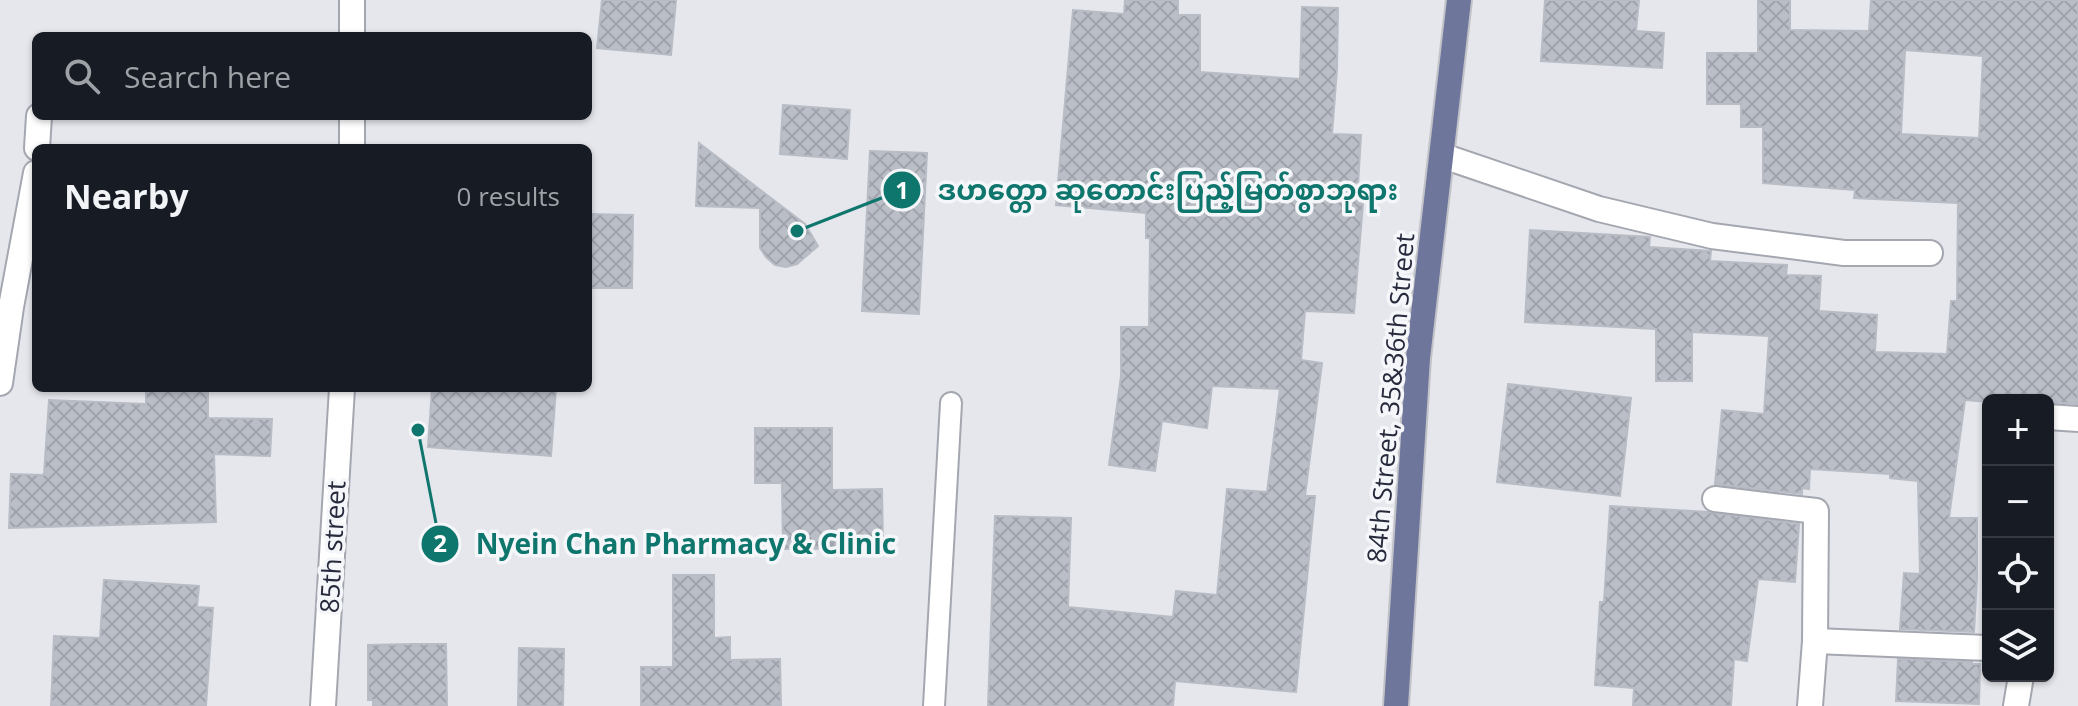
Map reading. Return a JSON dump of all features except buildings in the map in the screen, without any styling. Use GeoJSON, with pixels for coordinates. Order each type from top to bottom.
{"type":"FeatureCollection","features":[{"type":"Feature","properties":{"kind":"main road","name":"84th Street, 35&36th Street"},"geometry":{"type":"LineString","coordinates":[[1396,706],[1418,358],[1459,0]]}},
{"type":"Feature","properties":{"kind":"street"},"geometry":{"type":"LineString","coordinates":[[352,0],[352,32]]}},
{"type":"Feature","properties":{"kind":"street"},"geometry":{"type":"LineString","coordinates":[[37,144],[39,120]]}},
{"type":"Feature","properties":{"kind":"street"},"geometry":{"type":"LineString","coordinates":[[352,120],[352,144]]}},
{"type":"Feature","properties":{"kind":"street"},"geometry":{"type":"LineString","coordinates":[[1443,156],[1599,209],[1712,236],[1844,253],[1930,253]]}},
{"type":"Feature","properties":{"kind":"street"},"geometry":{"type":"LineString","coordinates":[[0,383],[32,194]]}},
{"type":"Feature","properties":{"kind":"street","name":"85th street"},"geometry":{"type":"LineString","coordinates":[[323,706],[342,392]]}},
{"type":"Feature","properties":{"kind":"street"},"geometry":{"type":"LineString","coordinates":[[2054,417],[2078,419]]}},
{"type":"Feature","properties":{"kind":"street"},"geometry":{"type":"LineString","coordinates":[[1715,499],[1816,511],[1815,641],[1810,706]]}},
{"type":"Feature","properties":{"kind":"street"},"geometry":{"type":"LineString","coordinates":[[1815,641],[1982,648]]}},
{"type":"Feature","properties":{"kind":"street"},"geometry":{"type":"LineString","coordinates":[[2016,706],[2020,682]]}},
{"type":"Feature","properties":{"kind":"lane"},"geometry":{"type":"LineString","coordinates":[[934,706],[951,403]]}},
{"type":"Feature","properties":{"kind":"place","name":"ဒဟတ္တော ဆုတောင်းပြည့်မြတ်စွာဘုရား"},"geometry":{"type":"Point","coordinates":[797,231]}},
{"type":"Feature","properties":{"kind":"place","name":"Nyein Chan Pharmacy & Clinic"},"geometry":{"type":"Point","coordinates":[418,430]}}]}
